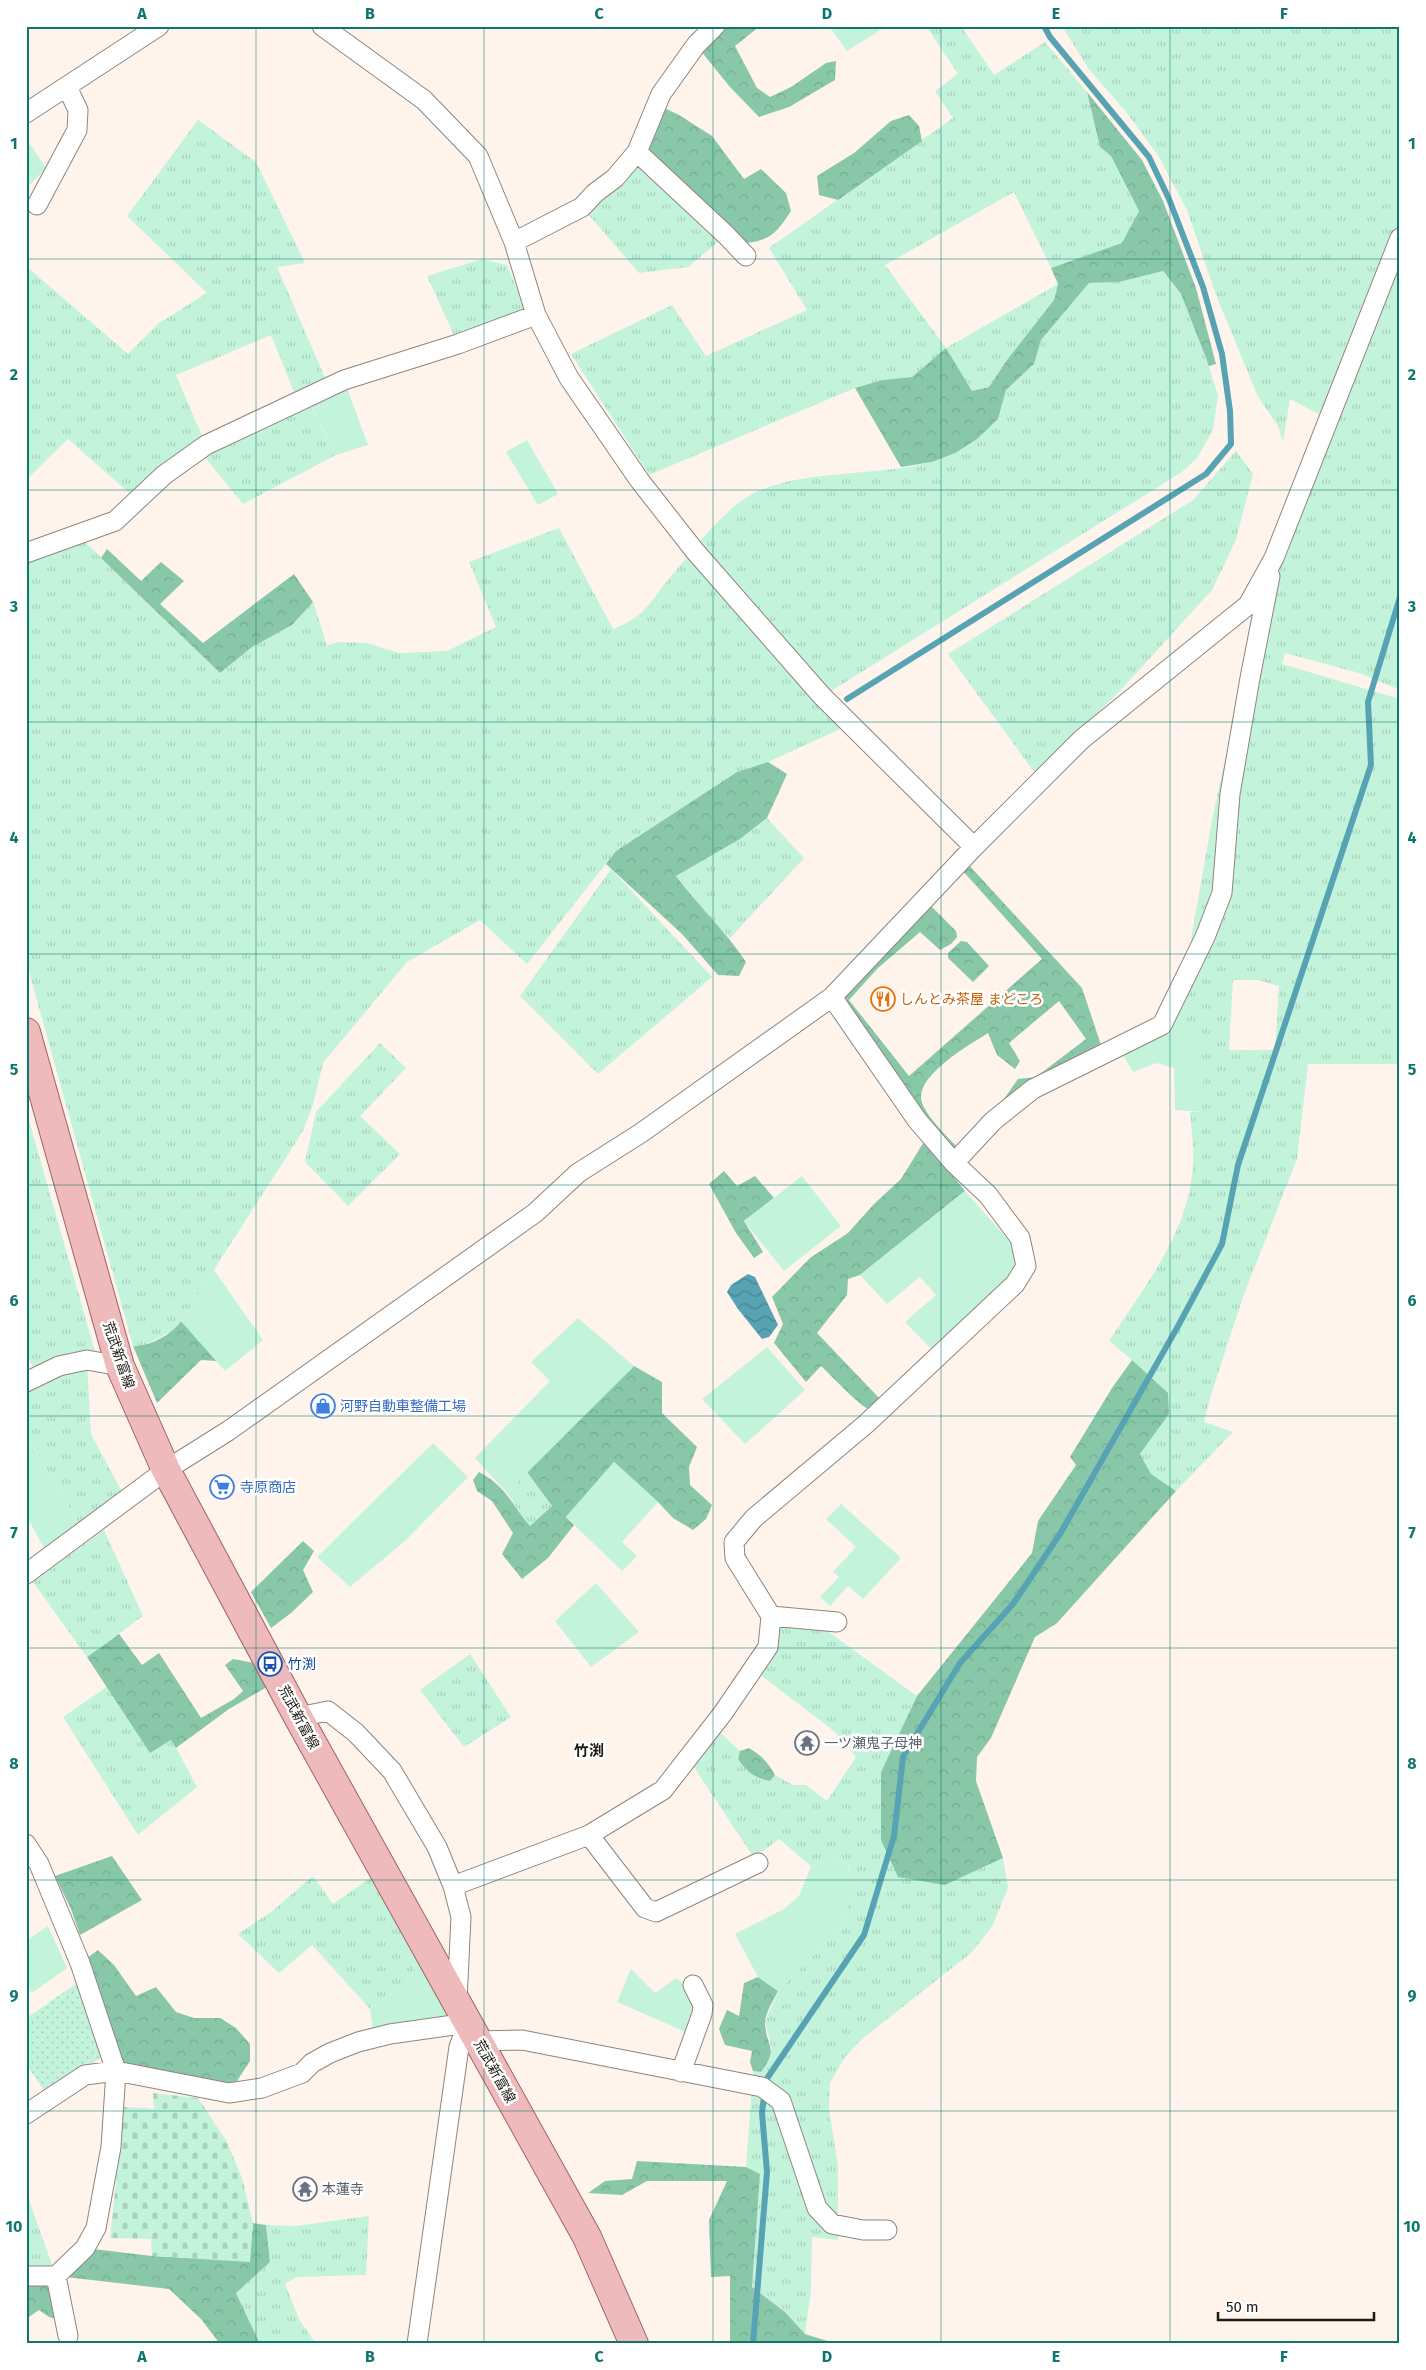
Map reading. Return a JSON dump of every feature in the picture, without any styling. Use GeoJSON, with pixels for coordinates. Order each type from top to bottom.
{"type":"FeatureCollection","features":[{"type":"Feature","properties":{"kind":"main road","name":"荒武新富線"},"geometry":{"type":"LineString","coordinates":[[26,1032],[120,1366],[166,1470],[298,1717],[586,2237],[634,2344]]}},
{"type":"Feature","properties":{"kind":"street"},"geometry":{"type":"LineString","coordinates":[[26,113],[159,26]]}},
{"type":"Feature","properties":{"kind":"street"},"geometry":{"type":"LineString","coordinates":[[322,26],[424,100],[478,156],[514,242],[536,315],[569,378],[640,481],[694,550],[822,696],[974,847]]}},
{"type":"Feature","properties":{"kind":"street"},"geometry":{"type":"LineString","coordinates":[[514,242],[582,207],[595,193],[615,178],[637,152],[660,94],[696,45],[715,26]]}},
{"type":"Feature","properties":{"kind":"street"},"geometry":{"type":"LineString","coordinates":[[37,205],[77,130],[78,110],[67,87]]}},
{"type":"Feature","properties":{"kind":"street"},"geometry":{"type":"LineString","coordinates":[[637,152],[746,256]]}},
{"type":"Feature","properties":{"kind":"street"},"geometry":{"type":"LineString","coordinates":[[26,1574],[166,1470],[228,1431],[535,1213],[578,1173],[641,1133],[832,997],[974,847],[1082,739],[1248,606],[1274,558],[1400,238]]}},
{"type":"Feature","properties":{"kind":"street"},"geometry":{"type":"LineString","coordinates":[[26,553],[115,521],[164,475],[206,445],[344,380],[458,344],[536,315]]}},
{"type":"Feature","properties":{"kind":"street"},"geometry":{"type":"LineString","coordinates":[[954,1162],[993,1121],[1033,1089],[1162,1025],[1205,937],[1222,893],[1230,794],[1250,678],[1274,558]]}},
{"type":"Feature","properties":{"kind":"street"},"geometry":{"type":"LineString","coordinates":[[453,1886],[589,1835],[664,1790],[723,1713],[768,1647],[771,1616],[735,1558],[734,1542],[754,1518],[866,1424],[1015,1284],[1026,1266],[1020,1238],[988,1195],[954,1162],[917,1120],[832,997]]}},
{"type":"Feature","properties":{"kind":"street"},"geometry":{"type":"LineString","coordinates":[[26,1382],[58,1366],[87,1360],[120,1366]]}},
{"type":"Feature","properties":{"kind":"street"},"geometry":{"type":"LineString","coordinates":[[771,1616],[837,1622]]}},
{"type":"Feature","properties":{"kind":"street"},"geometry":{"type":"LineString","coordinates":[[298,1717],[328,1711],[356,1734],[392,1771],[437,1847],[453,1886],[461,1917],[468,2022],[459,2047],[417,2344]]}},
{"type":"Feature","properties":{"kind":"street"},"geometry":{"type":"LineString","coordinates":[[589,1835],[645,1908],[656,1912],[758,1863]]}},
{"type":"Feature","properties":{"kind":"street"},"geometry":{"type":"LineString","coordinates":[[26,1844],[39,1864],[80,1963],[116,2071],[112,2147],[96,2228],[85,2248],[56,2276],[26,2276]]}},
{"type":"Feature","properties":{"kind":"street"},"geometry":{"type":"LineString","coordinates":[[681,2072],[702,2014],[703,2005],[693,1985]]}},
{"type":"Feature","properties":{"kind":"street"},"geometry":{"type":"LineString","coordinates":[[26,2114],[86,2076],[116,2071],[229,2093],[262,2088],[302,2073],[312,2063],[330,2053],[358,2042],[390,2034],[468,2022],[522,2040],[762,2087],[781,2101],[817,2208],[832,2224],[862,2230],[887,2230]]}},
{"type":"Feature","properties":{"kind":"street"},"geometry":{"type":"LineString","coordinates":[[56,2276],[68,2336]]}},
{"type":"Feature","properties":{"kind":"green space"},"geometry":{"type":"Polygon","coordinates":[[[715,26],[760,26],[735,46],[757,88],[770,97],[791,87],[826,63],[836,61],[835,80],[789,107],[759,117],[730,87],[696,45],[715,26]]]}},
{"type":"Feature","properties":{"kind":"green space"},"geometry":{"type":"Polygon","coordinates":[[[829,26],[887,26],[847,51],[829,26]]]}},
{"type":"Feature","properties":{"kind":"green space"},"geometry":{"type":"Polygon","coordinates":[[[926,26],[961,26],[994,75],[1045,42],[1087,92],[1100,147],[1111,156],[1139,211],[1123,243],[1051,268],[1014,192],[885,265],[946,348],[1058,284],[1054,300],[1007,360],[989,387],[972,391],[946,349],[912,377],[882,380],[855,388],[649,475],[571,354],[672,305],[706,356],[807,310],[769,248],[953,118],[935,91],[958,74],[926,26]]]}},
{"type":"Feature","properties":{"kind":"green space"},"geometry":{"type":"Polygon","coordinates":[[[1062,26],[1400,26],[1400,219],[1322,416],[1290,399],[1283,442],[1278,426],[1258,397],[1216,295],[1187,210],[1159,157],[1127,113],[1088,68],[1062,26]]]}},
{"type":"Feature","properties":{"kind":"green space"},"geometry":{"type":"Polygon","coordinates":[[[1087,92],[1142,160],[1163,201],[1196,288],[1216,364],[1209,366],[1181,294],[1163,271],[1119,282],[1089,283],[1041,340],[1034,364],[1006,390],[998,419],[977,439],[955,453],[932,462],[901,467],[855,388],[882,380],[912,377],[946,348],[972,391],[989,387],[1007,360],[1054,300],[1058,284],[1051,268],[1122,243],[1139,211],[1111,156],[1100,147],[1087,92]]]}},
{"type":"Feature","properties":{"kind":"green space"},"geometry":{"type":"Polygon","coordinates":[[[656,104],[679,115],[712,136],[744,179],[761,169],[786,193],[791,211],[773,234],[762,240],[746,243],[637,152],[656,104]]]}},
{"type":"Feature","properties":{"kind":"green space"},"geometry":{"type":"Polygon","coordinates":[[[909,115],[919,126],[922,141],[838,200],[819,195],[817,176],[854,153],[891,121],[909,115]]]}},
{"type":"Feature","properties":{"kind":"green space"},"geometry":{"type":"Polygon","coordinates":[[[198,120],[256,162],[305,263],[277,267],[329,387],[307,398],[336,455],[243,504],[199,450],[137,500],[68,439],[26,480],[26,266],[128,354],[159,323],[207,293],[127,216],[198,120]],[[271,335],[176,375],[206,445],[298,402],[271,335]]]}},
{"type":"Feature","properties":{"kind":"green space"},"geometry":{"type":"Polygon","coordinates":[[[26,138],[46,168],[26,189],[26,138]]]}},
{"type":"Feature","properties":{"kind":"green space"},"geometry":{"type":"Polygon","coordinates":[[[637,152],[726,235],[688,267],[639,273],[582,207],[637,152]]]}},
{"type":"Feature","properties":{"kind":"green space"},"geometry":{"type":"Polygon","coordinates":[[[1400,257],[1400,690],[1359,673],[1285,653],[1282,664],[1400,699],[1400,1064],[1308,1064],[1297,1159],[1243,1297],[1204,1422],[1233,1432],[1176,1491],[1151,1474],[1140,1454],[1169,1414],[1132,1360],[1109,1341],[1163,1257],[1184,1211],[1190,1187],[1193,1143],[1190,1112],[1202,1112],[1162,1025],[1197,953],[1191,939],[1212,820],[1257,613],[1251,673],[1282,561],[1400,257]],[[1233,980],[1229,1050],[1275,1050],[1279,986],[1258,980],[1233,980]]]}},
{"type":"Feature","properties":{"kind":"green space"},"geometry":{"type":"Polygon","coordinates":[[[482,259],[507,265],[529,318],[458,344],[427,276],[482,259]]]}},
{"type":"Feature","properties":{"kind":"green space"},"geometry":{"type":"Polygon","coordinates":[[[1162,271],[1181,294],[1209,366],[1218,396],[1213,430],[1197,458],[1182,472],[823,696],[851,724],[768,762],[737,772],[616,851],[527,964],[480,920],[407,962],[323,1063],[313,1105],[303,1131],[176,1329],[141,1347],[133,1346],[26,961],[26,553],[77,534],[220,673],[252,647],[292,625],[313,602],[327,645],[339,642],[367,643],[399,653],[447,651],[496,627],[469,562],[559,528],[613,629],[633,619],[645,609],[702,539],[720,519],[740,502],[759,491],[781,483],[806,478],[909,467],[937,459],[998,419],[1006,390],[1034,364],[1041,340],[1089,283],[1119,282],[1162,271]]]}},
{"type":"Feature","properties":{"kind":"green space"},"geometry":{"type":"Polygon","coordinates":[[[344,380],[368,445],[336,455],[307,397],[344,380]]]}},
{"type":"Feature","properties":{"kind":"green space"},"geometry":{"type":"Polygon","coordinates":[[[527,440],[558,494],[538,505],[506,452],[527,440]]]}},
{"type":"Feature","properties":{"kind":"green space"},"geometry":{"type":"Polygon","coordinates":[[[1236,451],[1253,474],[1236,540],[1212,590],[1119,692],[1035,773],[948,654],[1193,500],[1236,451]]]}},
{"type":"Feature","properties":{"kind":"green space"},"geometry":{"type":"Polygon","coordinates":[[[107,549],[141,581],[161,562],[184,581],[160,604],[203,643],[294,574],[313,602],[292,625],[252,647],[220,673],[101,558],[107,549]]]}},
{"type":"Feature","properties":{"kind":"green space"},"geometry":{"type":"Polygon","coordinates":[[[768,762],[787,774],[767,818],[740,839],[676,876],[746,962],[739,976],[718,975],[682,934],[606,864],[616,851],[737,772],[768,762]]]}},
{"type":"Feature","properties":{"kind":"green space"},"geometry":{"type":"Polygon","coordinates":[[[767,818],[804,858],[730,938],[702,909],[676,876],[740,839],[767,818]]]}},
{"type":"Feature","properties":{"kind":"green space"},"geometry":{"type":"Polygon","coordinates":[[[967,863],[1082,988],[1104,1054],[1007,1108],[1004,1099],[1018,1079],[1036,1077],[1086,1039],[1059,1001],[1009,1043],[1020,1061],[1015,1069],[997,1055],[988,1033],[969,1045],[947,1061],[928,1079],[921,1098],[931,1118],[960,1150],[948,1157],[837,997],[929,904],[956,931],[957,937],[951,944],[940,950],[920,932],[878,968],[849,1000],[909,1076],[1042,959],[961,869],[967,863]]]}},
{"type":"Feature","properties":{"kind":"green space"},"geometry":{"type":"Polygon","coordinates":[[[611,869],[712,977],[598,1074],[520,996],[611,869]]]}},
{"type":"Feature","properties":{"kind":"green space"},"geometry":{"type":"Polygon","coordinates":[[[961,941],[967,942],[989,966],[973,982],[948,958],[948,953],[961,941]]]}},
{"type":"Feature","properties":{"kind":"green space"},"geometry":{"type":"Polygon","coordinates":[[[1162,1025],[1189,1027],[1204,1064],[1202,1112],[1175,1110],[1174,1068],[1157,1063],[1133,1072],[1118,1047],[1162,1025]]]}},
{"type":"Feature","properties":{"kind":"green space"},"geometry":{"type":"Polygon","coordinates":[[[380,1043],[406,1068],[360,1116],[400,1154],[348,1206],[305,1162],[316,1112],[380,1043]]]}},
{"type":"Feature","properties":{"kind":"green space"},"geometry":{"type":"Polygon","coordinates":[[[26,1110],[98,1362],[87,1361],[91,1434],[121,1490],[79,1525],[26,1434],[26,1382],[37,1376],[26,1353],[26,1110]]]}},
{"type":"Feature","properties":{"kind":"green space"},"geometry":{"type":"Polygon","coordinates":[[[925,1140],[965,1191],[860,1275],[848,1279],[847,1295],[817,1333],[880,1399],[869,1409],[852,1396],[821,1366],[806,1382],[774,1343],[783,1324],[772,1297],[810,1258],[848,1233],[874,1204],[901,1179],[925,1140]]]}},
{"type":"Feature","properties":{"kind":"green space"},"geometry":{"type":"Polygon","coordinates":[[[724,1171],[737,1186],[755,1176],[774,1198],[744,1221],[763,1252],[754,1258],[736,1233],[709,1184],[724,1171]]]}},
{"type":"Feature","properties":{"kind":"green space"},"geometry":{"type":"Polygon","coordinates":[[[802,1176],[841,1226],[784,1271],[744,1221],[802,1176]]]}},
{"type":"Feature","properties":{"kind":"green space"},"geometry":{"type":"Polygon","coordinates":[[[965,1191],[1012,1244],[1017,1262],[1009,1279],[931,1348],[905,1322],[936,1295],[920,1277],[887,1304],[860,1275],[965,1191]]]}},
{"type":"Feature","properties":{"kind":"green space"},"geometry":{"type":"Polygon","coordinates":[[[214,1270],[263,1340],[225,1371],[181,1321],[214,1270]]]}},
{"type":"Feature","properties":{"kind":"green space"},"geometry":{"type":"Polygon","coordinates":[[[578,1318],[634,1366],[507,1493],[475,1458],[550,1381],[531,1362],[578,1318]]]}},
{"type":"Feature","properties":{"kind":"green space"},"geometry":{"type":"Polygon","coordinates":[[[181,1321],[217,1361],[201,1360],[157,1403],[133,1346],[146,1345],[160,1339],[178,1326],[181,1321]]]}},
{"type":"Feature","properties":{"kind":"green space"},"geometry":{"type":"Polygon","coordinates":[[[767,1347],[805,1390],[745,1444],[702,1399],[767,1347]]]}},
{"type":"Feature","properties":{"kind":"green space"},"geometry":{"type":"Polygon","coordinates":[[[1132,1360],[1168,1393],[1169,1414],[1140,1454],[1151,1474],[1176,1491],[1057,1623],[1035,1637],[991,1738],[977,1757],[976,1781],[1003,1858],[945,1885],[898,1877],[881,1840],[881,1772],[917,1696],[1032,1553],[1038,1521],[1076,1465],[1070,1457],[1112,1388],[1132,1360]]]}},
{"type":"Feature","properties":{"kind":"green space"},"geometry":{"type":"Polygon","coordinates":[[[634,1366],[662,1382],[662,1413],[697,1447],[689,1467],[690,1485],[712,1505],[706,1519],[693,1530],[673,1518],[614,1462],[566,1517],[574,1525],[548,1558],[522,1579],[502,1554],[513,1533],[492,1501],[477,1491],[473,1480],[479,1472],[496,1483],[530,1526],[552,1506],[527,1472],[634,1366]]]}},
{"type":"Feature","properties":{"kind":"green space"},"geometry":{"type":"Polygon","coordinates":[[[26,1434],[79,1525],[44,1548],[26,1515],[26,1434]]]}},
{"type":"Feature","properties":{"kind":"green space"},"geometry":{"type":"Polygon","coordinates":[[[433,1443],[468,1477],[405,1541],[350,1587],[317,1557],[433,1443]]]}},
{"type":"Feature","properties":{"kind":"green space"},"geometry":{"type":"Polygon","coordinates":[[[614,1462],[658,1502],[622,1542],[637,1556],[622,1571],[566,1517],[614,1462]]]}},
{"type":"Feature","properties":{"kind":"green space"},"geometry":{"type":"Polygon","coordinates":[[[527,1472],[552,1506],[530,1527],[507,1493],[527,1472]]]}},
{"type":"Feature","properties":{"kind":"green space"},"geometry":{"type":"Polygon","coordinates":[[[841,1504],[901,1558],[863,1599],[848,1586],[830,1606],[820,1597],[839,1577],[833,1572],[856,1547],[826,1519],[841,1504]]]}},
{"type":"Feature","properties":{"kind":"green space"},"geometry":{"type":"Polygon","coordinates":[[[104,1530],[143,1616],[87,1657],[33,1582],[104,1530]]]}},
{"type":"Feature","properties":{"kind":"green space"},"geometry":{"type":"Polygon","coordinates":[[[303,1541],[314,1551],[303,1570],[313,1592],[291,1613],[271,1628],[251,1592],[303,1541]]]}},
{"type":"Feature","properties":{"kind":"green space"},"geometry":{"type":"Polygon","coordinates":[[[596,1583],[639,1632],[591,1667],[555,1621],[596,1583]]]}},
{"type":"Feature","properties":{"kind":"green space"},"geometry":{"type":"Polygon","coordinates":[[[771,1616],[812,1620],[917,1696],[881,1772],[945,1885],[1003,1858],[1008,1888],[992,1927],[971,1953],[862,2039],[845,2057],[830,2083],[829,2109],[838,2166],[838,2240],[812,2237],[811,2290],[805,2334],[785,2312],[752,2287],[760,2174],[746,2167],[753,2071],[761,2072],[772,2049],[765,2022],[778,1991],[842,1926],[854,1892],[849,1877],[848,1862],[811,1866],[779,1839],[754,1858],[688,1758],[713,1726],[740,1751],[738,1759],[751,1774],[770,1781],[775,1775],[793,1785],[806,1785],[827,1801],[856,1757],[835,1732],[753,1669],[771,1616]]]}},
{"type":"Feature","properties":{"kind":"green space"},"geometry":{"type":"Polygon","coordinates":[[[119,1634],[142,1665],[159,1653],[201,1718],[234,1699],[243,1691],[225,1665],[233,1659],[254,1663],[267,1687],[229,1709],[176,1748],[171,1740],[150,1753],[87,1657],[119,1634]]]}},
{"type":"Feature","properties":{"kind":"green space"},"geometry":{"type":"Polygon","coordinates":[[[470,1654],[511,1717],[464,1747],[420,1690],[470,1654]]]}},
{"type":"Feature","properties":{"kind":"green space"},"geometry":{"type":"Polygon","coordinates":[[[108,1686],[150,1752],[172,1740],[197,1787],[138,1835],[63,1717],[108,1686]]]}},
{"type":"Feature","properties":{"kind":"green space"},"geometry":{"type":"Polygon","coordinates":[[[749,1748],[764,1759],[772,1770],[775,1775],[770,1781],[751,1774],[738,1759],[740,1751],[749,1748]]]}},
{"type":"Feature","properties":{"kind":"green space"},"geometry":{"type":"Polygon","coordinates":[[[112,1856],[142,1900],[80,1935],[71,1909],[55,1876],[112,1856]]]}},
{"type":"Feature","properties":{"kind":"green space"},"geometry":{"type":"Polygon","coordinates":[[[848,1862],[849,1877],[854,1892],[842,1926],[778,1991],[758,1977],[735,1934],[784,1909],[799,1896],[811,1866],[848,1862]]]}},
{"type":"Feature","properties":{"kind":"green space"},"geometry":{"type":"Polygon","coordinates":[[[313,1876],[333,1904],[372,1877],[416,1953],[414,1972],[407,1981],[370,2009],[312,1945],[279,1973],[238,1934],[271,1912],[313,1876]]]}},
{"type":"Feature","properties":{"kind":"green space"},"geometry":{"type":"Polygon","coordinates":[[[48,1926],[67,1968],[32,1993],[26,1987],[26,1941],[48,1926]]]}},
{"type":"Feature","properties":{"kind":"green space"},"geometry":{"type":"Polygon","coordinates":[[[98,1950],[114,1965],[136,1996],[156,1987],[176,2012],[194,2018],[220,2018],[236,2028],[250,2044],[250,2061],[229,2093],[116,2071],[80,1963],[98,1950]]]}},
{"type":"Feature","properties":{"kind":"green space"},"geometry":{"type":"Polygon","coordinates":[[[416,1953],[454,2024],[374,2038],[370,2009],[407,1981],[414,1972],[416,1953]]]}},
{"type":"Feature","properties":{"kind":"green space"},"geometry":{"type":"Polygon","coordinates":[[[631,1969],[655,1993],[676,1978],[699,1995],[695,2036],[617,2002],[631,1969]]]}},
{"type":"Feature","properties":{"kind":"green space"},"geometry":{"type":"Polygon","coordinates":[[[758,1977],[778,1991],[765,2020],[771,2052],[761,2072],[753,2071],[750,2062],[752,2051],[725,2045],[719,2029],[727,2010],[739,2016],[744,1983],[758,1977]]]}},
{"type":"Feature","properties":{"kind":"green space"},"geometry":{"type":"Polygon","coordinates":[[[77,1983],[101,2048],[100,2058],[45,2092],[26,2064],[28,2017],[77,1983]]]}},
{"type":"Feature","properties":{"kind":"green space"},"geometry":{"type":"Polygon","coordinates":[[[153,2093],[198,2098],[226,2140],[242,2178],[253,2223],[250,2262],[152,2256],[151,2239],[110,2238],[124,2107],[154,2109],[153,2093]]]}},
{"type":"Feature","properties":{"kind":"green space"},"geometry":{"type":"Polygon","coordinates":[[[637,2161],[746,2167],[760,2174],[752,2287],[785,2312],[805,2334],[834,2343],[730,2344],[730,2276],[711,2277],[709,2220],[727,2181],[647,2181],[622,2195],[588,2193],[605,2181],[632,2179],[637,2161]]]}},
{"type":"Feature","properties":{"kind":"green space"},"geometry":{"type":"Polygon","coordinates":[[[26,2189],[27,2194],[56,2276],[26,2276],[26,2189]]]}},
{"type":"Feature","properties":{"kind":"green space"},"geometry":{"type":"Polygon","coordinates":[[[369,2216],[366,2275],[297,2277],[285,2284],[299,2319],[316,2344],[260,2344],[236,2293],[270,2262],[266,2225],[295,2226],[369,2216]]]}},
{"type":"Feature","properties":{"kind":"green space"},"geometry":{"type":"Polygon","coordinates":[[[253,2223],[266,2225],[270,2262],[236,2293],[260,2344],[220,2344],[201,2319],[169,2289],[57,2276],[85,2248],[152,2256],[249,2261],[253,2223]]]}},
{"type":"Feature","properties":{"kind":"green space"},"geometry":{"type":"Polygon","coordinates":[[[26,2276],[57,2276],[65,2322],[49,2317],[39,2310],[26,2319],[26,2276]]]}},
{"type":"Feature","properties":{"kind":"water"},"geometry":{"type":"Polygon","coordinates":[[[748,1274],[755,1277],[778,1325],[769,1337],[762,1339],[727,1292],[731,1285],[748,1274]]]}},
{"type":"Feature","properties":{"kind":"waterway"},"geometry":{"type":"LineString","coordinates":[[847,699],[1206,474],[1231,444],[1230,411],[1222,354],[1203,287],[1169,199],[1149,157],[1050,37],[1044,26]]}},
{"type":"Feature","properties":{"kind":"waterway"},"geometry":{"type":"LineString","coordinates":[[753,2344],[767,2172],[762,2113],[766,2080],[864,1935],[894,1836],[903,1757],[960,1663],[1013,1604],[1060,1534],[1177,1328],[1222,1244],[1238,1165],[1371,765],[1368,702],[1400,597]]}},
{"type":"Feature","properties":{"kind":"place","name":"しんとみ茶屋 まどころ"},"geometry":{"type":"Point","coordinates":[883,999]}},
{"type":"Feature","properties":{"kind":"place","name":"河野自動車整備工場"},"geometry":{"type":"Point","coordinates":[323,1406]}},
{"type":"Feature","properties":{"kind":"place","name":"寺原商店"},"geometry":{"type":"Point","coordinates":[222,1487]}},
{"type":"Feature","properties":{"kind":"place","name":"竹渕"},"geometry":{"type":"Point","coordinates":[270,1664]}},
{"type":"Feature","properties":{"kind":"place","name":"一ツ瀬鬼子母神"},"geometry":{"type":"Point","coordinates":[807,1743]}},
{"type":"Feature","properties":{"kind":"place","name":"本蓮寺"},"geometry":{"type":"Point","coordinates":[305,2189]}},
{"type":"Feature","properties":{"kind":"district","name":"竹渕"},"geometry":{"type":"Point","coordinates":[589,1751]}}]}
